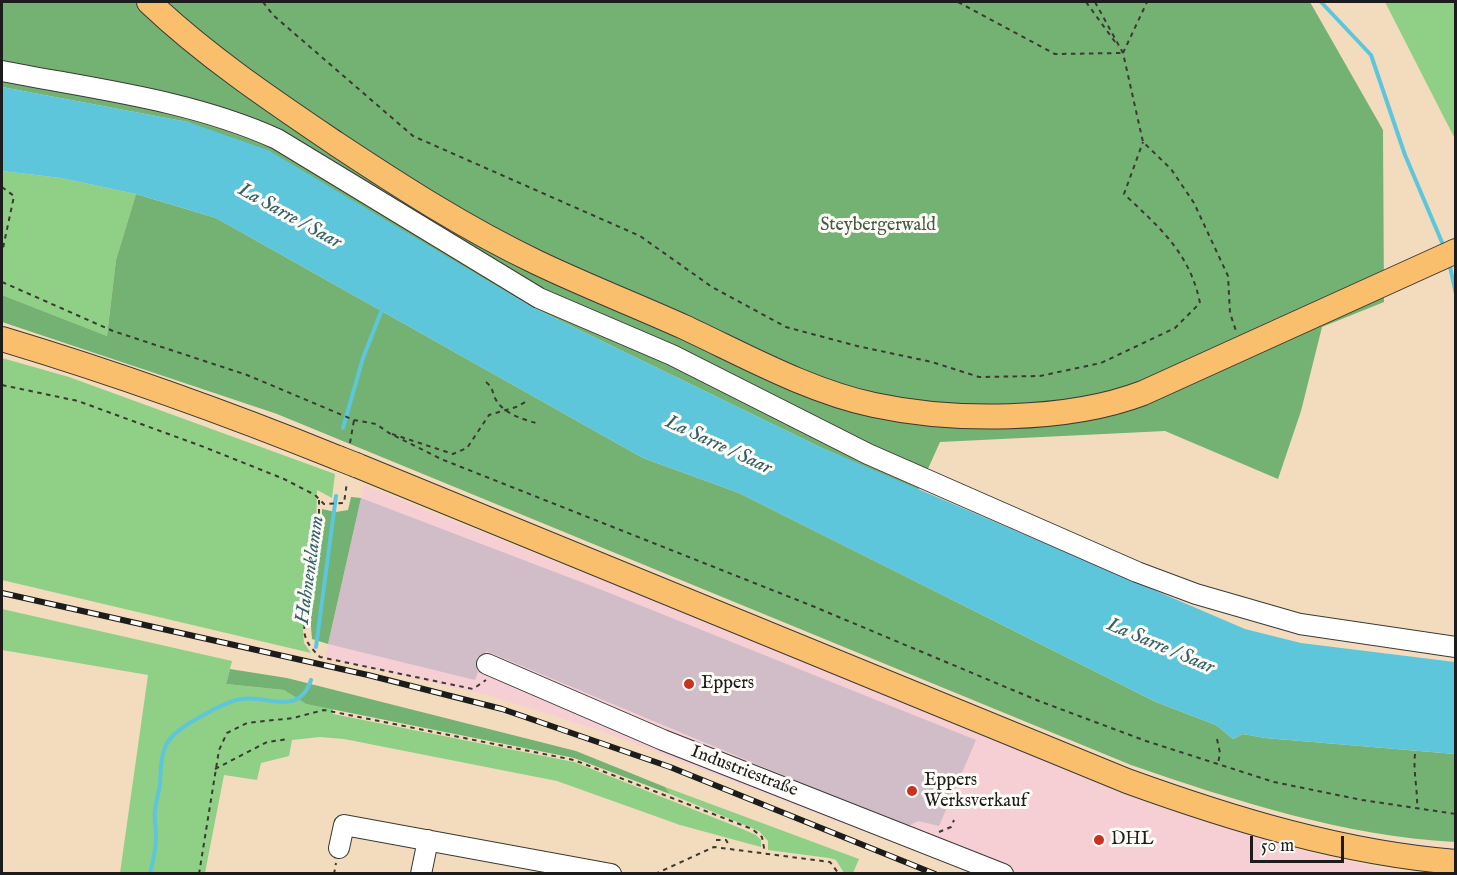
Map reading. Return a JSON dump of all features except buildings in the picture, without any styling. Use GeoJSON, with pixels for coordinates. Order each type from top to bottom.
{"type":"FeatureCollection","features":[{"type":"Feature","properties":{"kind":"main road"},"geometry":{"type":"LineString","coordinates":[[149,2],[179,30],[244,80],[381,173],[488,238],[536,262],[792,376],[851,399],[891,409],[933,414],[978,415],[1072,412],[1123,401],[1447,255]]}},
{"type":"Feature","properties":{"kind":"main road"},"geometry":{"type":"LineString","coordinates":[[2,339],[107,372],[347,461],[1126,781],[1229,816],[1377,851],[1455,862]]}},
{"type":"Feature","properties":{"kind":"main road"},"geometry":{"type":"LineString","coordinates":[[1377,851],[1402,867],[1437,873]]}},
{"type":"Feature","properties":{"kind":"street"},"geometry":{"type":"LineString","coordinates":[[2,71],[206,111],[277,139],[540,298],[672,355],[868,454],[1137,572],[1196,594],[1300,624],[1455,647]]}},
{"type":"Feature","properties":{"kind":"street","name":"Industriestraße"},"geometry":{"type":"LineString","coordinates":[[494,668],[663,740],[1003,873]]}},
{"type":"Feature","properties":{"kind":"street"},"geometry":{"type":"LineString","coordinates":[[339,848],[344,825],[612,873]]}},
{"type":"Feature","properties":{"kind":"street"},"geometry":{"type":"LineString","coordinates":[[421,873],[428,840]]}},
{"type":"Feature","properties":{"kind":"path"},"geometry":{"type":"LineString","coordinates":[[263,2],[273,15],[412,136],[640,236],[712,287],[786,327],[857,346],[932,362],[979,377],[1040,376],[1101,363],[1175,328],[1200,303],[1196,283],[1183,255],[1124,194],[1143,142],[1123,53],[1095,2]]}},
{"type":"Feature","properties":{"kind":"path"},"geometry":{"type":"LineString","coordinates":[[958,2],[1055,54],[1123,53]]}},
{"type":"Feature","properties":{"kind":"path"},"geometry":{"type":"LineString","coordinates":[[1086,2],[1123,53]]}},
{"type":"Feature","properties":{"kind":"path"},"geometry":{"type":"LineString","coordinates":[[1123,53],[1147,2]]}},
{"type":"Feature","properties":{"kind":"path"},"geometry":{"type":"LineString","coordinates":[[1143,142],[1171,169],[1194,203],[1228,276],[1230,313],[1244,348]]}},
{"type":"Feature","properties":{"kind":"path"},"geometry":{"type":"LineString","coordinates":[[2,187],[14,196],[2,253]]}},
{"type":"Feature","properties":{"kind":"path"},"geometry":{"type":"LineString","coordinates":[[2,282],[112,331],[247,375],[354,420],[376,424],[441,459],[810,605],[1039,701],[1146,741],[1274,782],[1455,814]]}},
{"type":"Feature","properties":{"kind":"path"},"geometry":{"type":"LineString","coordinates":[[486,382],[494,389],[496,400],[506,410],[536,423]]}},
{"type":"Feature","properties":{"kind":"path"},"geometry":{"type":"LineString","coordinates":[[2,385],[78,401],[204,447],[284,479],[315,495],[324,504],[344,503],[346,491]]}},
{"type":"Feature","properties":{"kind":"path"},"geometry":{"type":"LineString","coordinates":[[389,433],[404,436],[453,454],[467,448],[489,415],[529,400]]}},
{"type":"Feature","properties":{"kind":"path"},"geometry":{"type":"LineString","coordinates":[[350,436],[354,420]]}},
{"type":"Feature","properties":{"kind":"path"},"geometry":{"type":"LineString","coordinates":[[319,500],[319,532],[310,562],[304,631],[306,642],[320,657],[473,689],[494,668]]}},
{"type":"Feature","properties":{"kind":"path"},"geometry":{"type":"LineString","coordinates":[[199,873],[215,769],[219,750],[227,733],[247,723],[333,711],[574,760],[752,829],[762,837],[765,853]]}},
{"type":"Feature","properties":{"kind":"path"},"geometry":{"type":"LineString","coordinates":[[1217,739],[1220,753],[1218,764]]}},
{"type":"Feature","properties":{"kind":"path"},"geometry":{"type":"LineString","coordinates":[[215,769],[267,742],[289,740]]}},
{"type":"Feature","properties":{"kind":"path"},"geometry":{"type":"LineString","coordinates":[[1415,754],[1413,773],[1418,790],[1417,809]]}},
{"type":"Feature","properties":{"kind":"path"},"geometry":{"type":"LineString","coordinates":[[716,840],[726,840],[730,848]]}},
{"type":"Feature","properties":{"kind":"path"},"geometry":{"type":"LineString","coordinates":[[655,873],[714,847],[831,862],[840,873]]}},
{"type":"Feature","properties":{"kind":"shaded area"},"geometry":{"type":"Polygon","coordinates":[[[364,485],[1186,813],[1304,851],[1403,873],[972,873],[595,729],[487,695],[325,658],[364,485]]]}},
{"type":"Feature","properties":{"kind":"shaded area","name":"Eppers"},"geometry":{"type":"Polygon","coordinates":[[[361,498],[602,590],[976,740],[939,826],[918,821],[908,826],[885,818],[486,651],[475,680],[328,644],[361,498]]]}},
{"type":"Feature","properties":{"kind":"green space","name":"Steybergerwald"},"geometry":{"type":"Polygon","coordinates":[[[2,2],[1310,2],[1383,130],[1384,302],[1322,327],[1301,411],[1278,479],[1165,431],[940,442],[918,491],[820,447],[532,307],[422,243],[188,122],[2,87],[2,2]]]}},
{"type":"Feature","properties":{"kind":"green space"},"geometry":{"type":"Polygon","coordinates":[[[1385,2],[1455,2],[1455,139],[1385,2]]]}},
{"type":"Feature","properties":{"kind":"green space"},"geometry":{"type":"Polygon","coordinates":[[[2,171],[61,178],[136,194],[116,260],[107,336],[2,295],[2,171]]]}},
{"type":"Feature","properties":{"kind":"green space"},"geometry":{"type":"Polygon","coordinates":[[[136,194],[216,218],[643,458],[739,493],[1156,702],[1216,725],[1233,739],[1243,734],[1265,738],[1455,754],[1455,842],[1372,832],[1290,815],[1131,765],[277,414],[2,322],[2,295],[107,336],[116,260],[136,194]]]}},
{"type":"Feature","properties":{"kind":"green space"},"geometry":{"type":"Polygon","coordinates":[[[2,358],[69,377],[335,474],[332,498],[317,490],[316,531],[307,562],[303,631],[304,643],[311,653],[2,580],[2,358]]]}},
{"type":"Feature","properties":{"kind":"green space"},"geometry":{"type":"Polygon","coordinates":[[[351,497],[361,498],[328,644],[312,639],[310,615],[314,562],[322,533],[322,509],[336,512],[348,510],[351,497]]]}},
{"type":"Feature","properties":{"kind":"green space"},"geometry":{"type":"Polygon","coordinates":[[[2,609],[232,661],[226,684],[284,690],[306,704],[333,709],[333,714],[574,762],[756,835],[761,840],[761,847],[680,825],[557,781],[344,739],[320,737],[292,740],[289,756],[261,763],[257,780],[224,775],[205,873],[120,873],[148,675],[2,650],[2,609]]]}},
{"type":"Feature","properties":{"kind":"green space"},"geometry":{"type":"Polygon","coordinates":[[[230,669],[287,678],[576,751],[665,787],[670,794],[574,758],[306,704],[284,690],[226,684],[230,669]]]}},
{"type":"Feature","properties":{"kind":"green space"},"geometry":{"type":"Polygon","coordinates":[[[665,787],[859,859],[853,873],[844,873],[836,860],[768,850],[768,841],[759,831],[670,794],[665,787]]]}},
{"type":"Feature","properties":{"kind":"water","name":"La Sarre / Saar"},"geometry":{"type":"Polygon","coordinates":[[[2,87],[188,122],[268,150],[532,307],[820,447],[1245,629],[1301,643],[1455,662],[1455,754],[1265,738],[1243,734],[1233,739],[1216,725],[1156,702],[739,493],[643,458],[216,218],[136,194],[61,178],[2,171],[2,87]]]}},
{"type":"Feature","properties":{"kind":"waterway"},"geometry":{"type":"LineString","coordinates":[[1321,2],[1371,55],[1405,155],[1444,247]]}},
{"type":"Feature","properties":{"kind":"waterway"},"geometry":{"type":"LineString","coordinates":[[1449,262],[1456,294]]}},
{"type":"Feature","properties":{"kind":"waterway","name":"Hahnenklamm"},"geometry":{"type":"LineString","coordinates":[[343,428],[363,358],[383,307]]}},
{"type":"Feature","properties":{"kind":"waterway","name":"Hahnenklamm"},"geometry":{"type":"LineString","coordinates":[[316,647],[336,496]]}},
{"type":"Feature","properties":{"kind":"waterway","name":"Hahnenklamm"},"geometry":{"type":"LineString","coordinates":[[150,874],[156,838],[155,807],[160,787],[164,749],[170,739],[192,721],[233,701],[251,698],[281,702],[298,698],[305,692],[311,680]]}},
{"type":"Feature","properties":{"kind":"railway"},"geometry":{"type":"LineString","coordinates":[[2,593],[368,675],[502,709],[670,767],[935,874]]}},
{"type":"Feature","properties":{"kind":"place","name":"Eppers"},"geometry":{"type":"Point","coordinates":[689,684]}},
{"type":"Feature","properties":{"kind":"place","name":"Eppers Werksverkauf"},"geometry":{"type":"Point","coordinates":[912,791]}},
{"type":"Feature","properties":{"kind":"place","name":"DHL"},"geometry":{"type":"Point","coordinates":[1099,840]}}]}
